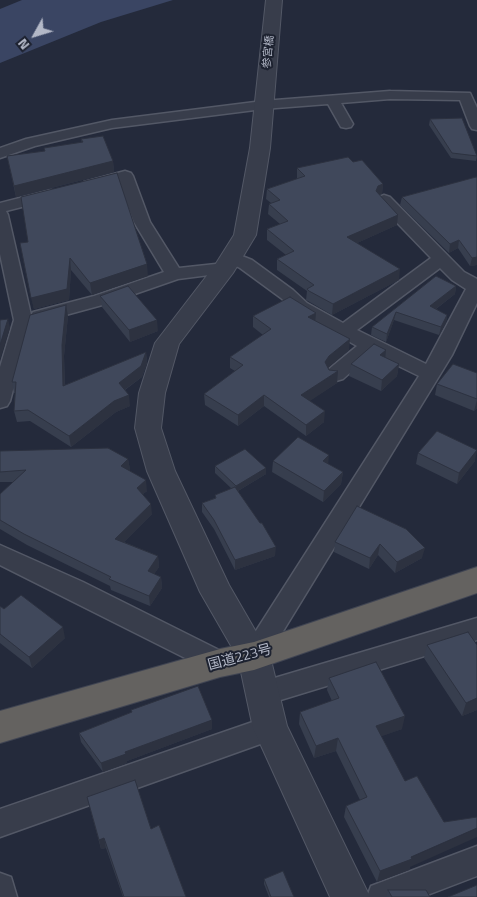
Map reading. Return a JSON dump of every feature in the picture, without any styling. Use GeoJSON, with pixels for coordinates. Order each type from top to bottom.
{"type":"FeatureCollection","features":[{"type":"Feature","properties":{"kind":"highway","name":"国道223号"},"geometry":{"type":"LineString","coordinates":[[0,726],[220,663],[254,656],[477,580]]}},
{"type":"Feature","properties":{"kind":"street","name":"参宮橋"},"geometry":{"type":"LineString","coordinates":[[254,656],[216,592],[161,470],[148,428],[152,393],[166,343],[228,263],[245,235],[260,148],[274,0]]}},
{"type":"Feature","properties":{"kind":"street"},"geometry":{"type":"LineString","coordinates":[[0,152],[30,142],[132,121],[263,105],[390,95],[465,96],[477,126]]}},
{"type":"Feature","properties":{"kind":"street"},"geometry":{"type":"LineString","coordinates":[[332,99],[346,124]]}},
{"type":"Feature","properties":{"kind":"street"},"geometry":{"type":"LineString","coordinates":[[0,164],[108,136],[132,121]]}},
{"type":"Feature","properties":{"kind":"street"},"geometry":{"type":"LineString","coordinates":[[0,208],[125,176],[142,222],[174,274]]}},
{"type":"Feature","properties":{"kind":"street"},"geometry":{"type":"LineString","coordinates":[[350,897],[265,711],[254,656],[442,355],[474,294],[384,200]]}},
{"type":"Feature","properties":{"kind":"street"},"geometry":{"type":"LineString","coordinates":[[0,214],[23,320],[0,401]]}},
{"type":"Feature","properties":{"kind":"street"},"geometry":{"type":"LineString","coordinates":[[344,331],[441,259]]}},
{"type":"Feature","properties":{"kind":"street"},"geometry":{"type":"LineString","coordinates":[[23,320],[100,300],[174,274],[228,263],[246,264],[287,294],[301,307],[370,345],[430,374]]}},
{"type":"Feature","properties":{"kind":"street"},"geometry":{"type":"LineString","coordinates":[[336,374],[370,345]]}},
{"type":"Feature","properties":{"kind":"street"},"geometry":{"type":"LineString","coordinates":[[0,554],[220,663]]}},
{"type":"Feature","properties":{"kind":"street"},"geometry":{"type":"LineString","coordinates":[[0,823],[265,711],[477,629]]}},
{"type":"Feature","properties":{"kind":"street"},"geometry":{"type":"LineString","coordinates":[[382,897],[477,861]]}},
{"type":"Feature","properties":{"kind":"street"},"geometry":{"type":"LineString","coordinates":[[0,888],[2,897]]}},
{"type":"Feature","properties":{"kind":"water"},"geometry":{"type":"Polygon","coordinates":[[[22,0],[173,0],[101,22],[0,63],[0,9],[22,0]]]}},
{"type":"Feature","properties":{"kind":"building"},"geometry":{"type":"Polygon","coordinates":[[[462,118],[477,156],[452,153],[430,119],[462,118]]]}},
{"type":"Feature","properties":{"kind":"building"},"geometry":{"type":"Polygon","coordinates":[[[103,136],[113,161],[14,186],[7,156],[45,151],[44,148],[83,142],[81,139],[103,136]]]}},
{"type":"Feature","properties":{"kind":"building"},"geometry":{"type":"Polygon","coordinates":[[[348,157],[353,162],[362,160],[383,184],[378,186],[376,191],[398,215],[347,237],[400,269],[333,304],[309,291],[307,289],[314,285],[277,259],[294,251],[267,229],[288,221],[269,204],[280,200],[267,189],[305,176],[297,168],[348,157]]]}},
{"type":"Feature","properties":{"kind":"building"},"geometry":{"type":"Polygon","coordinates":[[[117,173],[147,264],[90,283],[70,258],[67,289],[31,298],[20,243],[28,242],[21,197],[117,173]]]}},
{"type":"Feature","properties":{"kind":"building"},"geometry":{"type":"Polygon","coordinates":[[[477,177],[477,257],[472,258],[459,240],[450,244],[402,197],[477,177]]]}},
{"type":"Feature","properties":{"kind":"building"},"geometry":{"type":"Polygon","coordinates":[[[436,276],[456,286],[430,306],[447,315],[441,327],[396,312],[387,334],[372,327],[436,276]]]}},
{"type":"Feature","properties":{"kind":"building"},"geometry":{"type":"Polygon","coordinates":[[[128,286],[157,320],[129,330],[100,296],[128,286]]]}},
{"type":"Feature","properties":{"kind":"building"},"geometry":{"type":"Polygon","coordinates":[[[290,297],[316,313],[308,317],[350,339],[329,356],[325,362],[329,370],[338,371],[301,395],[325,411],[306,425],[264,395],[238,415],[204,394],[243,365],[230,357],[271,329],[253,316],[290,297]]]}},
{"type":"Feature","properties":{"kind":"building"},"geometry":{"type":"Polygon","coordinates":[[[66,305],[62,345],[63,386],[146,352],[141,366],[119,383],[129,395],[114,401],[69,436],[28,410],[14,411],[16,382],[12,382],[30,315],[66,305]]]}},
{"type":"Feature","properties":{"kind":"building"},"geometry":{"type":"Polygon","coordinates":[[[8,319],[0,345],[0,320],[8,319]]]}},
{"type":"Feature","properties":{"kind":"building"},"geometry":{"type":"Polygon","coordinates":[[[374,344],[386,350],[380,355],[399,364],[382,380],[351,364],[374,344]]]}},
{"type":"Feature","properties":{"kind":"building"},"geometry":{"type":"Polygon","coordinates":[[[453,364],[477,373],[477,399],[437,384],[453,364]]]}},
{"type":"Feature","properties":{"kind":"building"},"geometry":{"type":"Polygon","coordinates":[[[437,431],[477,450],[459,473],[418,453],[437,431]]]}},
{"type":"Feature","properties":{"kind":"building"},"geometry":{"type":"Polygon","coordinates":[[[298,437],[329,455],[323,461],[343,472],[324,491],[273,461],[298,437]]]}},
{"type":"Feature","properties":{"kind":"building"},"geometry":{"type":"Polygon","coordinates":[[[108,448],[128,459],[121,466],[146,480],[137,488],[151,504],[115,539],[158,556],[148,571],[161,577],[149,596],[109,579],[111,577],[0,520],[0,494],[26,470],[0,472],[0,451],[108,448]]]}},
{"type":"Feature","properties":{"kind":"building"},"geometry":{"type":"Polygon","coordinates":[[[245,449],[266,468],[236,486],[215,466],[245,449]]]}},
{"type":"Feature","properties":{"kind":"building"},"geometry":{"type":"Polygon","coordinates":[[[235,487],[260,523],[262,523],[276,547],[235,560],[214,520],[202,503],[216,498],[215,495],[235,487]]]}},
{"type":"Feature","properties":{"kind":"building"},"geometry":{"type":"Polygon","coordinates":[[[357,506],[406,529],[425,548],[397,562],[380,544],[370,558],[335,542],[357,506]]]}},
{"type":"Feature","properties":{"kind":"building"},"geometry":{"type":"Polygon","coordinates":[[[21,595],[63,627],[29,657],[0,634],[0,606],[4,609],[21,595]]]}},
{"type":"Feature","properties":{"kind":"building"},"geometry":{"type":"Polygon","coordinates":[[[468,632],[477,645],[477,698],[466,703],[427,645],[468,632]]]}},
{"type":"Feature","properties":{"kind":"building"},"geometry":{"type":"Polygon","coordinates":[[[376,662],[405,716],[376,726],[405,781],[417,776],[444,822],[477,817],[477,828],[411,857],[412,859],[380,871],[346,806],[367,797],[338,738],[316,746],[300,712],[339,698],[329,678],[376,662]]]}},
{"type":"Feature","properties":{"kind":"building"},"geometry":{"type":"Polygon","coordinates":[[[198,686],[212,720],[125,752],[126,754],[101,763],[79,733],[132,712],[131,710],[198,686]]]}},
{"type":"Feature","properties":{"kind":"building"},"geometry":{"type":"Polygon","coordinates":[[[135,780],[151,829],[159,825],[186,897],[124,897],[104,838],[99,840],[87,797],[135,780]]]}},
{"type":"Feature","properties":{"kind":"building"},"geometry":{"type":"Polygon","coordinates":[[[283,871],[294,897],[271,897],[264,879],[283,871]]]}},
{"type":"Feature","properties":{"kind":"building"},"geometry":{"type":"Polygon","coordinates":[[[477,885],[477,897],[448,897],[477,885]]]}},
{"type":"Feature","properties":{"kind":"building"},"geometry":{"type":"Polygon","coordinates":[[[388,890],[426,890],[430,897],[392,897],[388,890]]]}}]}
